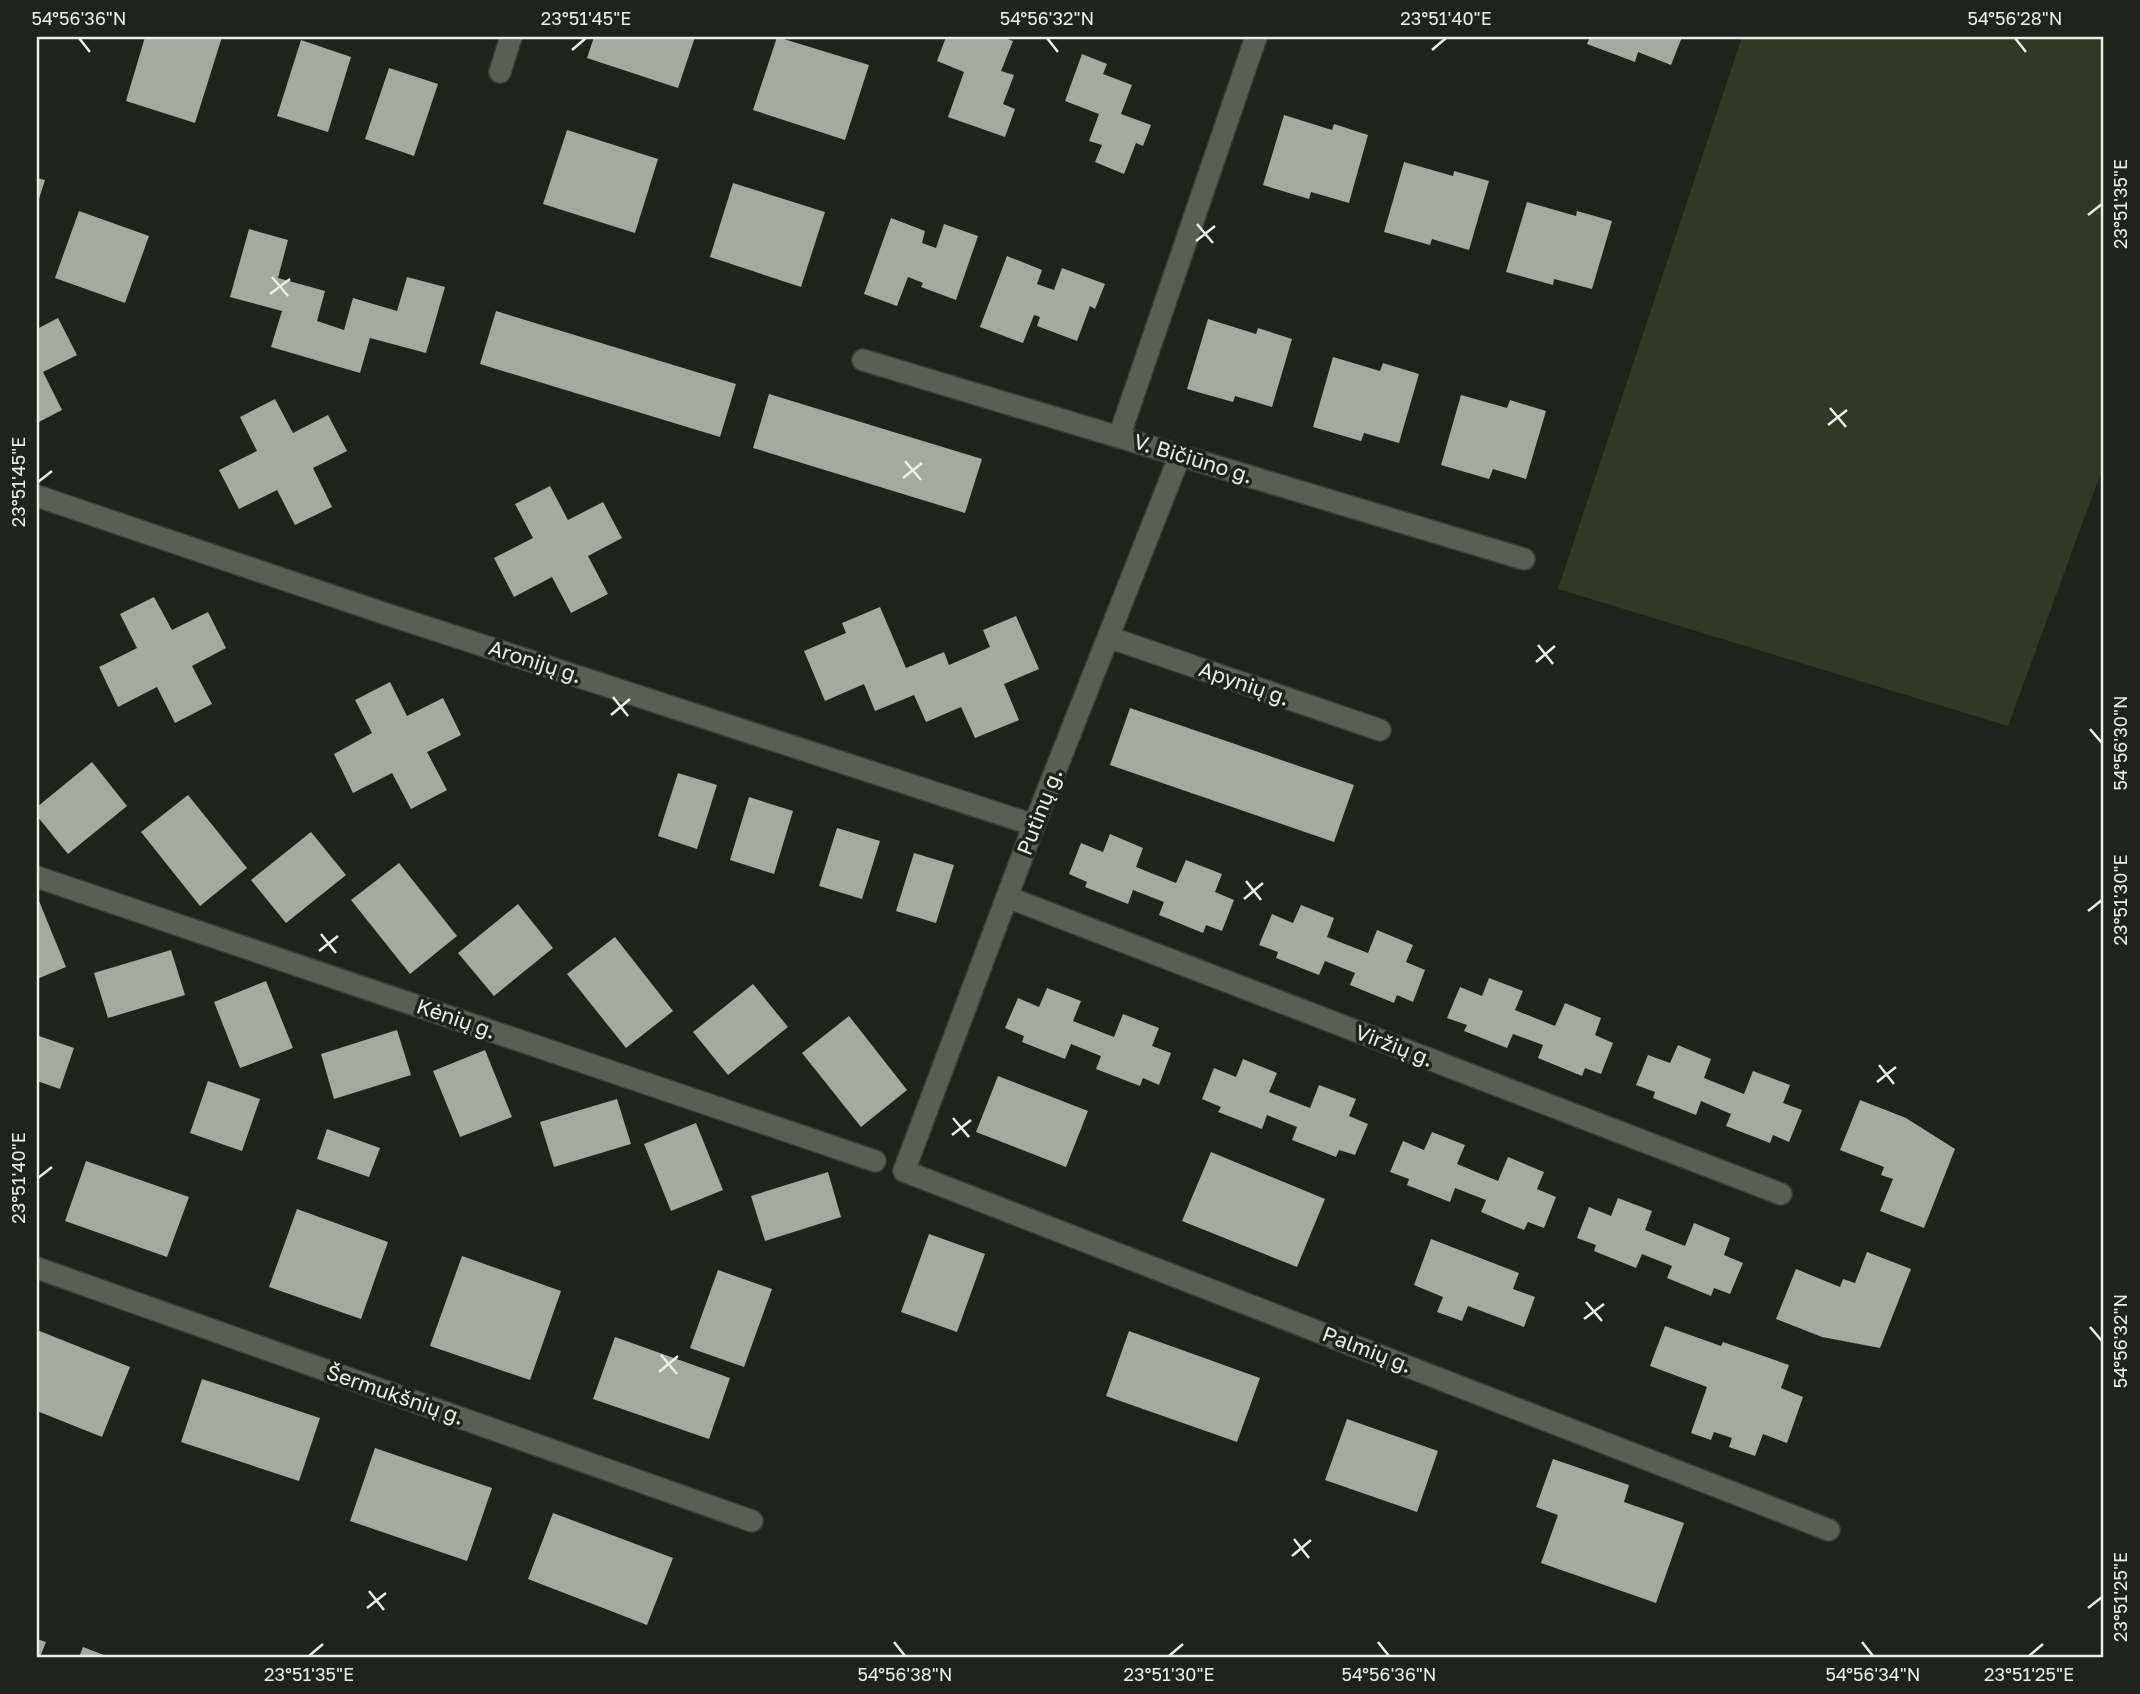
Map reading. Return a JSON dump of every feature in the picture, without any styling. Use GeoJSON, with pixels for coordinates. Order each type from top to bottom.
{"type":"FeatureCollection","features":[{"type":"Feature","properties":{"kind":"street"},"geometry":{"type":"LineString","coordinates":[[499,72],[511,37]]}},
{"type":"Feature","properties":{"kind":"street"},"geometry":{"type":"LineString","coordinates":[[1119,437],[1256,37]]}},
{"type":"Feature","properties":{"kind":"street","name":"V. Bičiūno g."},"geometry":{"type":"LineString","coordinates":[[863,360],[1524,559]]}},
{"type":"Feature","properties":{"kind":"street","name":"Putinų g."},"geometry":{"type":"LineString","coordinates":[[904,1171],[1034,825],[1180,455]]}},
{"type":"Feature","properties":{"kind":"street","name":"Aronijų g."},"geometry":{"type":"LineString","coordinates":[[37,496],[399,618],[1034,825]]}},
{"type":"Feature","properties":{"kind":"street","name":"Apynių g."},"geometry":{"type":"LineString","coordinates":[[1108,638],[1380,730]]}},
{"type":"Feature","properties":{"kind":"street","name":"Kėnių g."},"geometry":{"type":"LineString","coordinates":[[37,877],[875,1161]]}},
{"type":"Feature","properties":{"kind":"street","name":"Viržių g."},"geometry":{"type":"LineString","coordinates":[[1007,898],[1781,1194]]}},
{"type":"Feature","properties":{"kind":"street","name":"Palmių g."},"geometry":{"type":"LineString","coordinates":[[904,1171],[1829,1530]]}},
{"type":"Feature","properties":{"kind":"street","name":"Šermukšnių g."},"geometry":{"type":"LineString","coordinates":[[37,1268],[752,1521]]}},
{"type":"Feature","properties":{"kind":"green space"},"geometry":{"type":"Polygon","coordinates":[[[1742,37],[2103,37],[2103,467],[2008,726],[1558,589],[1742,37]]]}},
{"type":"Feature","properties":{"kind":"building"},"geometry":{"type":"Polygon","coordinates":[[[145,37],[222,37],[195,123],[126,101],[145,37]]]}},
{"type":"Feature","properties":{"kind":"building"},"geometry":{"type":"Polygon","coordinates":[[[594,37],[695,37],[678,88],[587,58],[594,37]]]}},
{"type":"Feature","properties":{"kind":"building"},"geometry":{"type":"Polygon","coordinates":[[[777,37],[869,65],[845,140],[753,110],[777,37]]]}},
{"type":"Feature","properties":{"kind":"building"},"geometry":{"type":"Polygon","coordinates":[[[946,37],[1001,37],[1013,41],[1001,71],[1014,75],[1003,104],[1015,109],[1005,137],[948,117],[964,72],[937,61],[946,37]]]}},
{"type":"Feature","properties":{"kind":"building"},"geometry":{"type":"Polygon","coordinates":[[[1590,37],[1682,37],[1671,65],[1638,52],[1635,62],[1587,44],[1590,37]]]}},
{"type":"Feature","properties":{"kind":"building"},"geometry":{"type":"Polygon","coordinates":[[[301,40],[351,57],[328,132],[277,116],[301,40]]]}},
{"type":"Feature","properties":{"kind":"building"},"geometry":{"type":"Polygon","coordinates":[[[1082,54],[1107,64],[1103,74],[1132,85],[1121,114],[1151,125],[1143,146],[1136,143],[1124,174],[1095,162],[1102,145],[1089,141],[1099,114],[1065,101],[1082,54]]]}},
{"type":"Feature","properties":{"kind":"building"},"geometry":{"type":"Polygon","coordinates":[[[389,68],[438,84],[414,156],[365,139],[389,68]]]}},
{"type":"Feature","properties":{"kind":"building"},"geometry":{"type":"Polygon","coordinates":[[[1284,115],[1332,130],[1334,124],[1368,135],[1349,203],[1311,192],[1309,199],[1263,185],[1284,115]]]}},
{"type":"Feature","properties":{"kind":"building"},"geometry":{"type":"Polygon","coordinates":[[[567,130],[658,159],[635,233],[543,204],[567,130]]]}},
{"type":"Feature","properties":{"kind":"building"},"geometry":{"type":"Polygon","coordinates":[[[1404,162],[1453,176],[1454,171],[1489,181],[1469,250],[1432,239],[1430,245],[1384,232],[1404,162]]]}},
{"type":"Feature","properties":{"kind":"building"},"geometry":{"type":"Polygon","coordinates":[[[37,178],[45,180],[37,205],[37,178]]]}},
{"type":"Feature","properties":{"kind":"building"},"geometry":{"type":"Polygon","coordinates":[[[733,183],[825,212],[801,287],[710,257],[733,183]]]}},
{"type":"Feature","properties":{"kind":"building"},"geometry":{"type":"Polygon","coordinates":[[[1527,202],[1576,216],[1577,211],[1612,221],[1592,289],[1554,279],[1553,285],[1506,272],[1527,202]]]}},
{"type":"Feature","properties":{"kind":"building"},"geometry":{"type":"Polygon","coordinates":[[[79,211],[149,236],[125,303],[55,278],[79,211]]]}},
{"type":"Feature","properties":{"kind":"building"},"geometry":{"type":"Polygon","coordinates":[[[891,218],[925,231],[922,243],[936,248],[944,224],[978,236],[956,300],[921,287],[923,283],[908,277],[897,306],[864,294],[891,218]]]}},
{"type":"Feature","properties":{"kind":"building"},"geometry":{"type":"Polygon","coordinates":[[[249,229],[288,240],[278,278],[325,291],[317,321],[344,330],[353,298],[397,311],[407,277],[445,287],[426,353],[370,338],[360,373],[271,347],[282,311],[230,297],[249,229]]]}},
{"type":"Feature","properties":{"kind":"building"},"geometry":{"type":"Polygon","coordinates":[[[1007,256],[1042,270],[1037,284],[1054,290],[1062,268],[1105,284],[1095,309],[1090,306],[1077,341],[1037,326],[1040,317],[1034,315],[1023,343],[980,327],[1007,256]]]}},
{"type":"Feature","properties":{"kind":"building"},"geometry":{"type":"Polygon","coordinates":[[[496,311],[736,384],[720,437],[480,364],[496,311]]]}},
{"type":"Feature","properties":{"kind":"building"},"geometry":{"type":"Polygon","coordinates":[[[58,318],[77,355],[43,372],[62,410],[37,423],[37,329],[58,318]]]}},
{"type":"Feature","properties":{"kind":"building"},"geometry":{"type":"Polygon","coordinates":[[[1208,319],[1256,334],[1258,328],[1292,339],[1272,407],[1235,396],[1233,402],[1187,389],[1208,319]]]}},
{"type":"Feature","properties":{"kind":"building"},"geometry":{"type":"Polygon","coordinates":[[[1333,357],[1380,371],[1383,363],[1419,374],[1399,443],[1364,433],[1361,441],[1313,427],[1333,357]]]}},
{"type":"Feature","properties":{"kind":"building"},"geometry":{"type":"Polygon","coordinates":[[[769,394],[982,459],[965,513],[753,448],[769,394]]]}},
{"type":"Feature","properties":{"kind":"building"},"geometry":{"type":"Polygon","coordinates":[[[1461,395],[1507,408],[1510,400],[1546,411],[1526,479],[1493,469],[1489,479],[1441,465],[1461,395]]]}},
{"type":"Feature","properties":{"kind":"building"},"geometry":{"type":"Polygon","coordinates":[[[275,399],[293,433],[328,415],[347,451],[313,468],[332,507],[295,525],[277,490],[239,509],[219,470],[257,451],[240,417],[275,399]]]}},
{"type":"Feature","properties":{"kind":"building"},"geometry":{"type":"Polygon","coordinates":[[[550,486],[568,520],[603,502],[622,538],[588,556],[608,594],[571,613],[552,577],[514,597],[494,558],[533,538],[515,504],[550,486]]]}},
{"type":"Feature","properties":{"kind":"building"},"geometry":{"type":"Polygon","coordinates":[[[154,597],[172,630],[208,612],[226,648],[192,666],[212,704],[175,723],[157,687],[118,707],[99,667],[137,648],[120,614],[154,597]]]}},
{"type":"Feature","properties":{"kind":"building"},"geometry":{"type":"Polygon","coordinates":[[[880,607],[906,668],[944,652],[949,665],[990,647],[983,630],[1016,616],[1039,669],[1004,684],[1019,720],[975,738],[961,707],[926,722],[914,695],[875,711],[864,684],[825,701],[804,651],[846,633],[842,623],[880,607]]]}},
{"type":"Feature","properties":{"kind":"building"},"geometry":{"type":"Polygon","coordinates":[[[390,682],[407,716],[443,698],[461,735],[427,752],[447,790],[411,809],[392,773],[353,793],[334,754],[372,733],[355,700],[390,682]]]}},
{"type":"Feature","properties":{"kind":"building"},"geometry":{"type":"Polygon","coordinates":[[[1130,708],[1354,785],[1334,842],[1110,765],[1130,708]]]}},
{"type":"Feature","properties":{"kind":"building"},"geometry":{"type":"Polygon","coordinates":[[[92,762],[127,806],[68,854],[37,816],[37,807],[92,762]]]}},
{"type":"Feature","properties":{"kind":"building"},"geometry":{"type":"Polygon","coordinates":[[[678,773],[717,785],[697,849],[658,836],[678,773]]]}},
{"type":"Feature","properties":{"kind":"building"},"geometry":{"type":"Polygon","coordinates":[[[188,795],[247,868],[200,906],[141,832],[188,795]]]}},
{"type":"Feature","properties":{"kind":"building"},"geometry":{"type":"Polygon","coordinates":[[[749,797],[793,811],[774,874],[730,860],[749,797]]]}},
{"type":"Feature","properties":{"kind":"building"},"geometry":{"type":"Polygon","coordinates":[[[837,828],[880,841],[862,899],[819,886],[837,828]]]}},
{"type":"Feature","properties":{"kind":"building"},"geometry":{"type":"Polygon","coordinates":[[[311,832],[346,875],[286,923],[251,880],[311,832]]]}},
{"type":"Feature","properties":{"kind":"building"},"geometry":{"type":"Polygon","coordinates":[[[1110,834],[1143,848],[1136,867],[1176,883],[1186,860],[1222,874],[1215,892],[1234,900],[1222,931],[1206,925],[1203,933],[1159,915],[1164,902],[1133,890],[1128,904],[1085,887],[1087,882],[1069,874],[1081,843],[1103,852],[1110,834]]]}},
{"type":"Feature","properties":{"kind":"building"},"geometry":{"type":"Polygon","coordinates":[[[914,853],[954,865],[936,923],[896,911],[914,853]]]}},
{"type":"Feature","properties":{"kind":"building"},"geometry":{"type":"Polygon","coordinates":[[[399,863],[457,936],[410,974],[351,900],[399,863]]]}},
{"type":"Feature","properties":{"kind":"building"},"geometry":{"type":"Polygon","coordinates":[[[37,901],[66,967],[37,979],[37,901]]]}},
{"type":"Feature","properties":{"kind":"building"},"geometry":{"type":"Polygon","coordinates":[[[518,904],[553,948],[494,996],[458,953],[518,904]]]}},
{"type":"Feature","properties":{"kind":"building"},"geometry":{"type":"Polygon","coordinates":[[[1301,905],[1334,918],[1327,937],[1368,953],[1377,930],[1413,945],[1406,962],[1425,970],[1413,1002],[1397,995],[1394,1003],[1350,985],[1355,973],[1325,961],[1319,975],[1276,958],[1278,952],[1259,945],[1272,914],[1293,923],[1301,905]]]}},
{"type":"Feature","properties":{"kind":"building"},"geometry":{"type":"Polygon","coordinates":[[[615,937],[673,1011],[626,1048],[567,974],[615,937]]]}},
{"type":"Feature","properties":{"kind":"building"},"geometry":{"type":"Polygon","coordinates":[[[171,950],[185,995],[108,1018],[94,973],[171,950]]]}},
{"type":"Feature","properties":{"kind":"building"},"geometry":{"type":"Polygon","coordinates":[[[1489,978],[1523,991],[1515,1010],[1555,1026],[1565,1003],[1601,1018],[1595,1035],[1613,1043],[1601,1074],[1585,1068],[1582,1076],[1538,1058],[1543,1045],[1513,1034],[1507,1048],[1464,1031],[1467,1025],[1447,1018],[1460,987],[1482,996],[1489,978]]]}},
{"type":"Feature","properties":{"kind":"building"},"geometry":{"type":"Polygon","coordinates":[[[266,981],[293,1048],[240,1068],[214,1002],[266,981]]]}},
{"type":"Feature","properties":{"kind":"building"},"geometry":{"type":"Polygon","coordinates":[[[753,984],[788,1027],[728,1075],[693,1032],[753,984]]]}},
{"type":"Feature","properties":{"kind":"building"},"geometry":{"type":"Polygon","coordinates":[[[1047,988],[1081,1001],[1073,1021],[1114,1037],[1123,1014],[1159,1028],[1152,1046],[1171,1053],[1159,1085],[1143,1078],[1140,1086],[1096,1069],[1101,1056],[1071,1044],[1065,1059],[1022,1042],[1024,1036],[1005,1028],[1018,998],[1039,1007],[1047,988]]]}},
{"type":"Feature","properties":{"kind":"building"},"geometry":{"type":"Polygon","coordinates":[[[849,1016],[907,1090],[861,1127],[802,1053],[849,1016]]]}},
{"type":"Feature","properties":{"kind":"building"},"geometry":{"type":"Polygon","coordinates":[[[397,1030],[411,1075],[334,1099],[321,1054],[397,1030]]]}},
{"type":"Feature","properties":{"kind":"building"},"geometry":{"type":"Polygon","coordinates":[[[39,1036],[74,1048],[60,1089],[37,1081],[39,1036]]]}},
{"type":"Feature","properties":{"kind":"building"},"geometry":{"type":"Polygon","coordinates":[[[1678,1045],[1711,1059],[1704,1078],[1744,1094],[1753,1071],[1790,1085],[1783,1103],[1802,1110],[1789,1142],[1773,1135],[1770,1143],[1726,1126],[1731,1114],[1701,1101],[1696,1115],[1653,1098],[1655,1092],[1636,1085],[1648,1055],[1670,1063],[1678,1045]]]}},
{"type":"Feature","properties":{"kind":"building"},"geometry":{"type":"Polygon","coordinates":[[[485,1050],[512,1117],[460,1137],[433,1071],[485,1050]]]}},
{"type":"Feature","properties":{"kind":"building"},"geometry":{"type":"Polygon","coordinates":[[[1243,1059],[1277,1073],[1269,1092],[1310,1108],[1319,1085],[1356,1099],[1349,1116],[1368,1124],[1355,1155],[1339,1150],[1336,1157],[1292,1140],[1297,1127],[1267,1115],[1262,1129],[1218,1112],[1221,1107],[1202,1099],[1214,1068],[1236,1077],[1243,1059]]]}},
{"type":"Feature","properties":{"kind":"building"},"geometry":{"type":"Polygon","coordinates":[[[998,1076],[1088,1111],[1066,1167],[976,1132],[998,1076]]]}},
{"type":"Feature","properties":{"kind":"building"},"geometry":{"type":"Polygon","coordinates":[[[208,1081],[260,1099],[242,1151],[190,1133],[208,1081]]]}},
{"type":"Feature","properties":{"kind":"building"},"geometry":{"type":"Polygon","coordinates":[[[617,1099],[631,1144],[554,1167],[540,1122],[617,1099]]]}},
{"type":"Feature","properties":{"kind":"building"},"geometry":{"type":"Polygon","coordinates":[[[1860,1100],[1906,1118],[1955,1149],[1924,1228],[1880,1211],[1893,1179],[1881,1175],[1884,1167],[1840,1150],[1860,1100]]]}},
{"type":"Feature","properties":{"kind":"building"},"geometry":{"type":"Polygon","coordinates":[[[696,1123],[723,1190],[671,1211],[644,1144],[696,1123]]]}},
{"type":"Feature","properties":{"kind":"building"},"geometry":{"type":"Polygon","coordinates":[[[327,1129],[380,1148],[369,1177],[317,1159],[327,1129]]]}},
{"type":"Feature","properties":{"kind":"building"},"geometry":{"type":"Polygon","coordinates":[[[1432,1132],[1465,1145],[1457,1164],[1498,1181],[1508,1157],[1544,1172],[1537,1189],[1556,1197],[1544,1228],[1528,1222],[1524,1230],[1481,1212],[1486,1200],[1455,1188],[1450,1202],[1407,1185],[1409,1179],[1390,1172],[1403,1141],[1424,1150],[1432,1132]]]}},
{"type":"Feature","properties":{"kind":"building"},"geometry":{"type":"Polygon","coordinates":[[[1211,1152],[1325,1199],[1297,1267],[1182,1221],[1211,1152]]]}},
{"type":"Feature","properties":{"kind":"building"},"geometry":{"type":"Polygon","coordinates":[[[86,1161],[189,1197],[167,1257],[65,1221],[86,1161]]]}},
{"type":"Feature","properties":{"kind":"building"},"geometry":{"type":"Polygon","coordinates":[[[828,1172],[841,1217],[765,1241],[751,1196],[828,1172]]]}},
{"type":"Feature","properties":{"kind":"building"},"geometry":{"type":"Polygon","coordinates":[[[1618,1198],[1652,1211],[1645,1230],[1685,1246],[1694,1223],[1730,1238],[1724,1255],[1743,1263],[1730,1294],[1714,1288],[1711,1296],[1667,1278],[1672,1266],[1642,1254],[1636,1268],[1594,1251],[1596,1245],[1577,1238],[1589,1207],[1611,1216],[1618,1198]]]}},
{"type":"Feature","properties":{"kind":"building"},"geometry":{"type":"Polygon","coordinates":[[[297,1209],[388,1242],[361,1319],[269,1287],[297,1209]]]}},
{"type":"Feature","properties":{"kind":"building"},"geometry":{"type":"Polygon","coordinates":[[[929,1234],[985,1254],[957,1332],[901,1312],[929,1234]]]}},
{"type":"Feature","properties":{"kind":"building"},"geometry":{"type":"Polygon","coordinates":[[[1431,1239],[1519,1273],[1513,1289],[1535,1297],[1524,1327],[1468,1306],[1462,1321],[1437,1312],[1443,1297],[1414,1285],[1431,1239]]]}},
{"type":"Feature","properties":{"kind":"building"},"geometry":{"type":"Polygon","coordinates":[[[1867,1252],[1911,1269],[1880,1348],[1822,1337],[1776,1319],[1796,1269],[1840,1287],[1843,1279],[1855,1283],[1867,1252]]]}},
{"type":"Feature","properties":{"kind":"building"},"geometry":{"type":"Polygon","coordinates":[[[462,1256],[561,1291],[530,1380],[430,1346],[462,1256]]]}},
{"type":"Feature","properties":{"kind":"building"},"geometry":{"type":"Polygon","coordinates":[[[718,1270],[772,1289],[744,1367],[690,1348],[718,1270]]]}},
{"type":"Feature","properties":{"kind":"building"},"geometry":{"type":"Polygon","coordinates":[[[1665,1326],[1721,1346],[1723,1342],[1789,1365],[1781,1388],[1803,1397],[1787,1443],[1763,1434],[1755,1456],[1729,1447],[1732,1438],[1714,1432],[1711,1440],[1691,1433],[1707,1387],[1650,1366],[1665,1326]]]}},
{"type":"Feature","properties":{"kind":"building"},"geometry":{"type":"Polygon","coordinates":[[[37,1330],[130,1367],[102,1437],[37,1411],[37,1330]]]}},
{"type":"Feature","properties":{"kind":"building"},"geometry":{"type":"Polygon","coordinates":[[[1129,1331],[1260,1378],[1237,1442],[1106,1396],[1129,1331]]]}},
{"type":"Feature","properties":{"kind":"building"},"geometry":{"type":"Polygon","coordinates":[[[615,1337],[730,1378],[709,1439],[593,1399],[615,1337]]]}},
{"type":"Feature","properties":{"kind":"building"},"geometry":{"type":"Polygon","coordinates":[[[202,1379],[320,1418],[299,1481],[181,1442],[202,1379]]]}},
{"type":"Feature","properties":{"kind":"building"},"geometry":{"type":"Polygon","coordinates":[[[1347,1419],[1438,1451],[1417,1512],[1325,1480],[1347,1419]]]}},
{"type":"Feature","properties":{"kind":"building"},"geometry":{"type":"Polygon","coordinates":[[[375,1448],[492,1488],[467,1561],[350,1521],[375,1448]]]}},
{"type":"Feature","properties":{"kind":"building"},"geometry":{"type":"Polygon","coordinates":[[[1553,1459],[1629,1485],[1624,1502],[1684,1523],[1656,1603],[1541,1563],[1558,1515],[1536,1507],[1553,1459]]]}},
{"type":"Feature","properties":{"kind":"building"},"geometry":{"type":"Polygon","coordinates":[[[553,1513],[673,1558],[647,1625],[528,1579],[553,1513]]]}},
{"type":"Feature","properties":{"kind":"building"},"geometry":{"type":"Polygon","coordinates":[[[37,1639],[46,1642],[40,1657],[37,1657],[37,1639]]]}},
{"type":"Feature","properties":{"kind":"building"},"geometry":{"type":"Polygon","coordinates":[[[83,1647],[109,1657],[79,1657],[83,1647]]]}}]}
